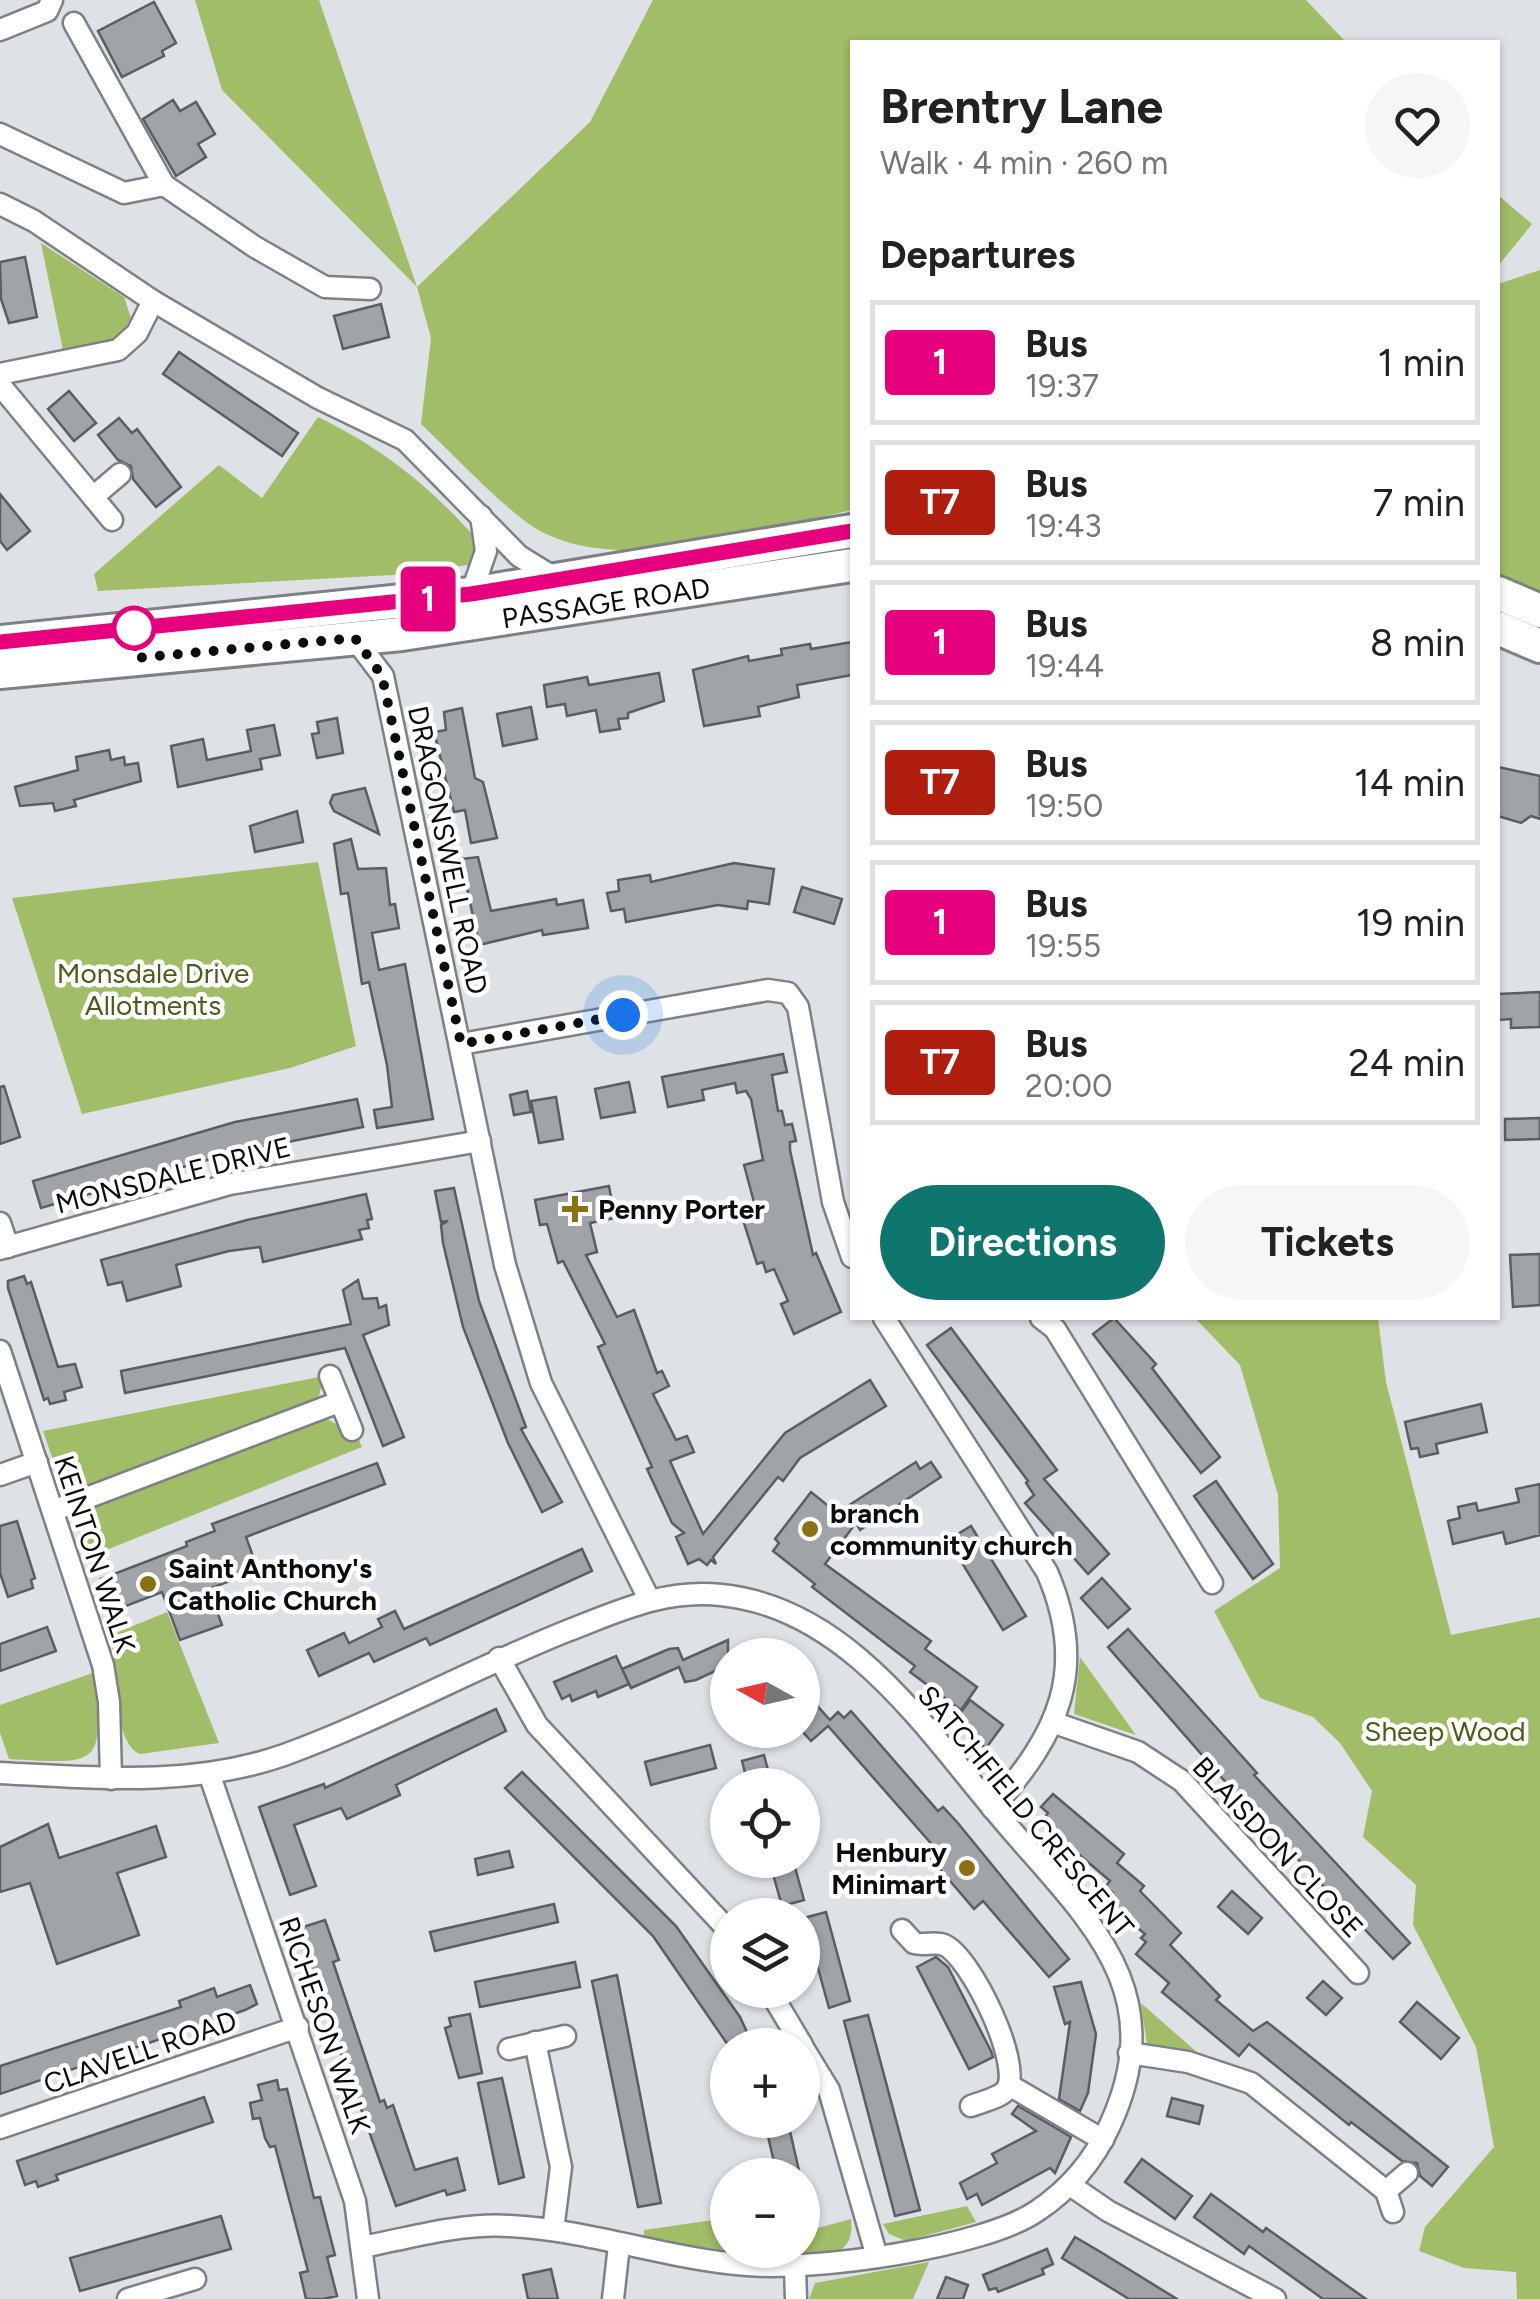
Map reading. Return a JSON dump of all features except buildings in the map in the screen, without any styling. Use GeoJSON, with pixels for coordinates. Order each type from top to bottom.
{"type":"FeatureCollection","features":[{"type":"Feature","properties":{"kind":"main road","name":"PASSAGE ROAD"},"geometry":{"type":"LineString","coordinates":[[0,642],[471,594],[850,531]]}},
{"type":"Feature","properties":{"kind":"main road","name":"PASSAGE ROAD"},"geometry":{"type":"LineString","coordinates":[[0,672],[402,634],[850,566]]}},
{"type":"Feature","properties":{"kind":"main road"},"geometry":{"type":"LineString","coordinates":[[1500,594],[1540,611]]}},
{"type":"Feature","properties":{"kind":"main road"},"geometry":{"type":"LineString","coordinates":[[1500,629],[1540,646]]}},
{"type":"Feature","properties":{"kind":"street"},"geometry":{"type":"LineString","coordinates":[[0,30],[46,10],[52,0]]}},
{"type":"Feature","properties":{"kind":"street"},"geometry":{"type":"LineString","coordinates":[[74,22],[164,184],[255,247],[325,288],[370,290]]}},
{"type":"Feature","properties":{"kind":"street"},"geometry":{"type":"LineString","coordinates":[[0,134],[124,193],[164,184]]}},
{"type":"Feature","properties":{"kind":"street"},"geometry":{"type":"LineString","coordinates":[[0,204],[34,221],[153,302],[318,398],[405,440],[519,556],[560,580]]}},
{"type":"Feature","properties":{"kind":"street"},"geometry":{"type":"LineString","coordinates":[[0,374],[118,350],[137,332],[153,302]]}},
{"type":"Feature","properties":{"kind":"street"},"geometry":{"type":"LineString","coordinates":[[0,385],[112,520]]}},
{"type":"Feature","properties":{"kind":"street"},"geometry":{"type":"LineString","coordinates":[[93,497],[120,474]]}},
{"type":"Feature","properties":{"kind":"street"},"geometry":{"type":"LineString","coordinates":[[471,594],[486,551],[481,516]]}},
{"type":"Feature","properties":{"kind":"street","name":"DRAGONSWELL ROAD"},"geometry":{"type":"LineString","coordinates":[[382,676],[402,634]]}},
{"type":"Feature","properties":{"kind":"street","name":"DRAGONSWELL ROAD"},"geometry":{"type":"LineString","coordinates":[[355,638],[382,676],[505,1265],[541,1383],[649,1599]]}},
{"type":"Feature","properties":{"kind":"street"},"geometry":{"type":"LineString","coordinates":[[461,1044],[768,990],[788,993],[798,1007],[834,1202],[850,1252]]}},
{"type":"Feature","properties":{"kind":"street","name":"MONSDALE DRIVE"},"geometry":{"type":"LineString","coordinates":[[4,1248],[230,1184],[480,1141]]}},
{"type":"Feature","properties":{"kind":"street"},"geometry":{"type":"LineString","coordinates":[[0,1222],[4,1248]]}},
{"type":"Feature","properties":{"kind":"street"},"geometry":{"type":"LineString","coordinates":[[885,1320],[1047,1572],[1063,1608],[1066,1668],[1054,1723],[1026,1771],[992,1808]]}},
{"type":"Feature","properties":{"kind":"street"},"geometry":{"type":"LineString","coordinates":[[1044,1320],[1055,1328],[1212,1583]]}},
{"type":"Feature","properties":{"kind":"street","name":"KEINTON WALK"},"geometry":{"type":"LineString","coordinates":[[0,1351],[103,1665],[111,1779]]}},
{"type":"Feature","properties":{"kind":"street"},"geometry":{"type":"LineString","coordinates":[[330,1376],[352,1430]]}},
{"type":"Feature","properties":{"kind":"street"},"geometry":{"type":"LineString","coordinates":[[55,1510],[339,1402]]}},
{"type":"Feature","properties":{"kind":"street"},"geometry":{"type":"LineString","coordinates":[[0,1475],[37,1462]]}},
{"type":"Feature","properties":{"kind":"street","name":"SATCHFIELD CRESCENT"},"geometry":{"type":"LineString","coordinates":[[0,1773],[111,1779],[209,1773],[282,1755],[500,1658],[649,1599],[726,1595],[766,1602],[808,1620],[879,1677],[1111,1952],[1126,1989],[1129,2053],[1126,2086],[1103,2140],[1070,2185],[1033,2214],[1001,2228],[877,2257],[820,2264]]}},
{"type":"Feature","properties":{"kind":"street"},"geometry":{"type":"LineString","coordinates":[[500,1658],[537,1725],[710,1911]]}},
{"type":"Feature","properties":{"kind":"street","name":"BLAISDON CLOSE"},"geometry":{"type":"LineString","coordinates":[[1054,1723],[1138,1752],[1172,1772],[1356,1966]]}},
{"type":"Feature","properties":{"kind":"street","name":"RICHESON WALK"},"geometry":{"type":"LineString","coordinates":[[209,1773],[355,2201],[368,2299]]}},
{"type":"Feature","properties":{"kind":"street"},"geometry":{"type":"LineString","coordinates":[[902,1930],[914,1943],[943,1944],[968,1966],[1000,2037],[1009,2085],[1004,2092],[971,2106]]}},
{"type":"Feature","properties":{"kind":"street","name":"CLAVELL ROAD"},"geometry":{"type":"LineString","coordinates":[[0,2128],[298,2028]]}},
{"type":"Feature","properties":{"kind":"street"},"geometry":{"type":"LineString","coordinates":[[509,2049],[564,2036]]}},
{"type":"Feature","properties":{"kind":"street"},"geometry":{"type":"LineString","coordinates":[[535,2042],[561,2167],[552,2230]]}},
{"type":"Feature","properties":{"kind":"street"},"geometry":{"type":"LineString","coordinates":[[1129,2053],[1188,2062],[1251,2083],[1390,2201],[1407,2172]]}},
{"type":"Feature","properties":{"kind":"street"},"geometry":{"type":"LineString","coordinates":[[820,2075],[829,2090],[877,2257]]}},
{"type":"Feature","properties":{"kind":"street"},"geometry":{"type":"LineString","coordinates":[[1009,2085],[1103,2140]]}},
{"type":"Feature","properties":{"kind":"street"},"geometry":{"type":"LineString","coordinates":[[1070,2185],[1108,2211],[1275,2299]]}},
{"type":"Feature","properties":{"kind":"street","name":"SATCHFIELD CRESCENT"},"geometry":{"type":"LineString","coordinates":[[364,2247],[458,2226],[552,2230],[710,2261]]}},
{"type":"Feature","properties":{"kind":"street"},"geometry":{"type":"LineString","coordinates":[[613,2299],[619,2245]]}},
{"type":"Feature","properties":{"kind":"street"},"geometry":{"type":"LineString","coordinates":[[795,2268],[796,2299]]}},
{"type":"Feature","properties":{"kind":"street"},"geometry":{"type":"LineString","coordinates":[[128,2299],[160,2294],[195,2280]]}},
{"type":"Feature","properties":{"kind":"green space"},"geometry":{"type":"Polygon","coordinates":[[[195,0],[319,0],[417,287],[222,90],[195,0]]]}},
{"type":"Feature","properties":{"kind":"green space"},"geometry":{"type":"Polygon","coordinates":[[[653,0],[1306,0],[1344,40],[850,40],[850,510],[735,537],[649,550],[569,543],[522,519],[421,424],[431,338],[417,287],[590,122],[653,0]]]}},
{"type":"Feature","properties":{"kind":"green space"},"geometry":{"type":"Polygon","coordinates":[[[1500,197],[1532,224],[1500,264],[1500,197]]]}},
{"type":"Feature","properties":{"kind":"green space"},"geometry":{"type":"Polygon","coordinates":[[[41,243],[124,297],[131,318],[119,338],[63,350],[41,243]]]}},
{"type":"Feature","properties":{"kind":"green space"},"geometry":{"type":"Polygon","coordinates":[[[1540,270],[1540,594],[1500,578],[1500,283],[1540,270]]]}},
{"type":"Feature","properties":{"kind":"green space"},"geometry":{"type":"Polygon","coordinates":[[[318,417],[386,456],[444,505],[480,543],[473,564],[410,574],[98,591],[94,574],[219,465],[262,498],[318,417]]]}},
{"type":"Feature","properties":{"kind":"green space","name":"Monsdale Drive Allotments"},"geometry":{"type":"Polygon","coordinates":[[[318,862],[356,1046],[290,1068],[82,1114],[12,898],[318,862]]]}},
{"type":"Feature","properties":{"kind":"green space","name":"Sheep Wood"},"geometry":{"type":"Polygon","coordinates":[[[1197,1320],[1378,1320],[1386,1382],[1451,1635],[1540,1617],[1540,2299],[1517,2299],[1516,2272],[1464,2268],[1419,2251],[1425,2227],[1494,2147],[1476,2047],[1413,1925],[1416,1885],[1363,1837],[1372,1791],[1340,1743],[1313,1717],[1260,1698],[1214,1611],[1280,1568],[1278,1495],[1240,1365],[1197,1320]]]}},
{"type":"Feature","properties":{"kind":"green space"},"geometry":{"type":"Polygon","coordinates":[[[324,1376],[318,1400],[91,1488],[76,1489],[61,1483],[43,1431],[324,1376]]]}},
{"type":"Feature","properties":{"kind":"green space"},"geometry":{"type":"Polygon","coordinates":[[[323,1417],[357,1435],[362,1447],[84,1559],[79,1528],[95,1502],[323,1417]]]}},
{"type":"Feature","properties":{"kind":"green space"},"geometry":{"type":"Polygon","coordinates":[[[167,1612],[219,1743],[140,1754],[131,1747],[120,1719],[111,1635],[167,1612]]]}},
{"type":"Feature","properties":{"kind":"green space"},"geometry":{"type":"Polygon","coordinates":[[[1080,1657],[1136,1735],[1074,1714],[1080,1657]]]}},
{"type":"Feature","properties":{"kind":"green space"},"geometry":{"type":"Polygon","coordinates":[[[93,1673],[98,1727],[96,1743],[89,1754],[62,1761],[9,1759],[0,1733],[0,1705],[93,1673]]]}},
{"type":"Feature","properties":{"kind":"green space"},"geometry":{"type":"Polygon","coordinates":[[[1142,2004],[1199,2054],[1147,2044],[1142,2004]]]}},
{"type":"Feature","properties":{"kind":"green space"},"geometry":{"type":"Polygon","coordinates":[[[967,2206],[976,2222],[906,2241],[889,2234],[883,2224],[967,2206]]]}},
{"type":"Feature","properties":{"kind":"green space"},"geometry":{"type":"Polygon","coordinates":[[[851,2219],[848,2242],[820,2255],[820,2227],[851,2219]]]}},
{"type":"Feature","properties":{"kind":"green space"},"geometry":{"type":"Polygon","coordinates":[[[710,2220],[710,2248],[644,2238],[644,2230],[710,2220]]]}},
{"type":"Feature","properties":{"kind":"green space"},"geometry":{"type":"Polygon","coordinates":[[[929,2262],[913,2299],[809,2299],[815,2283],[929,2262]]]}},
{"type":"Feature","properties":{"kind":"bus line","name":"1"},"geometry":{"type":"LineString","coordinates":[[0,642],[471,594],[850,531]]}},
{"type":"Feature","properties":{"kind":"place","name":"Penny Porter"},"geometry":{"type":"Point","coordinates":[575,1209]}},
{"type":"Feature","properties":{"kind":"place","name":"branch community church"},"geometry":{"type":"Point","coordinates":[810,1529]}},
{"type":"Feature","properties":{"kind":"place","name":"Saint Anthony's Catholic Church"},"geometry":{"type":"Point","coordinates":[148,1584]}},
{"type":"Feature","properties":{"kind":"place","name":"Henbury Minimart"},"geometry":{"type":"Point","coordinates":[967,1868]}},
{"type":"Feature","properties":{"kind":"route"},"geometry":{"type":"LineString","coordinates":[[134,628],[136,658],[355,638],[372,656],[382,676],[461,1044],[623,1015]]}}]}
